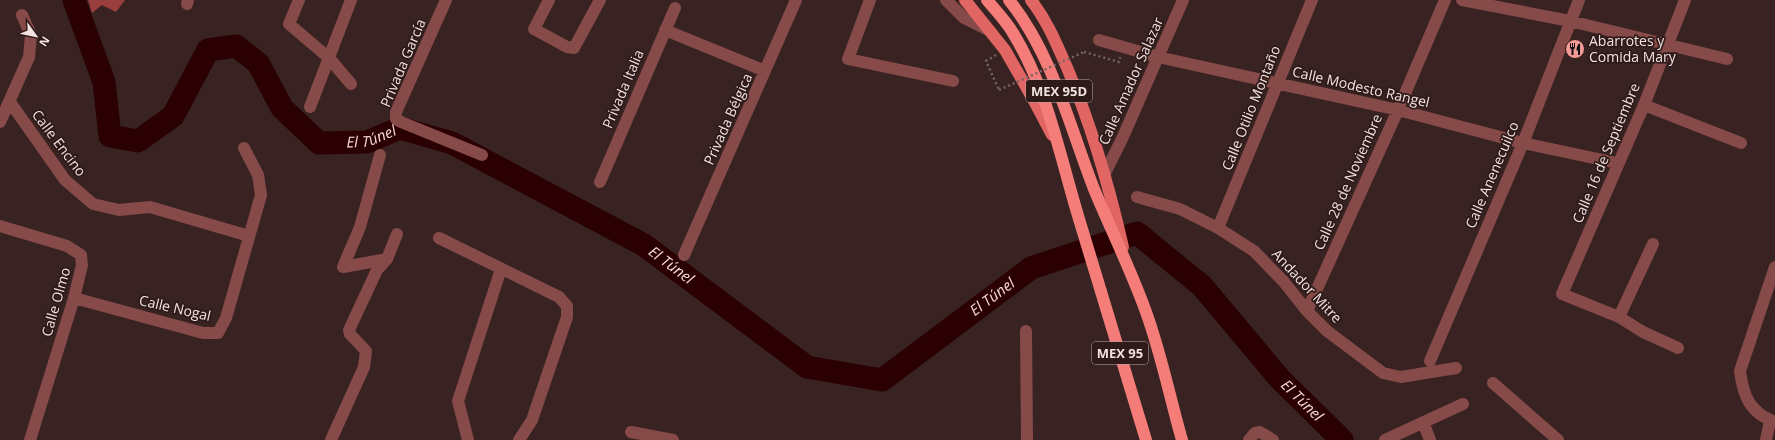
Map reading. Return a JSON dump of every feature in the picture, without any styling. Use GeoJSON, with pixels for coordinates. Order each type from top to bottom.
{"type":"FeatureCollection","features":[{"type":"Feature","properties":{"kind":"highway","name":"MEX 95D"},"geometry":{"type":"LineString","coordinates":[[987,0],[1006,21],[1027,59],[1060,151]]}},
{"type":"Feature","properties":{"kind":"highway","name":"MEX 95D"},"geometry":{"type":"LineString","coordinates":[[1009,0],[1032,32],[1049,68],[1062,98],[1094,189],[1126,262]]}},
{"type":"Feature","properties":{"kind":"highway","name":"MEX 95"},"geometry":{"type":"LineString","coordinates":[[1060,151],[1073,202],[1146,440]]}},
{"type":"Feature","properties":{"kind":"highway","name":"MEX 95"},"geometry":{"type":"LineString","coordinates":[[1126,262],[1146,313],[1182,440]]}},
{"type":"Feature","properties":{"kind":"main road","name":"MEX 95"},"geometry":{"type":"LineString","coordinates":[[965,0],[1005,50],[1060,151]]}},
{"type":"Feature","properties":{"kind":"main road","name":"MEX 95"},"geometry":{"type":"LineString","coordinates":[[1031,0],[1045,18],[1068,70],[1106,177],[1126,262]]}},
{"type":"Feature","properties":{"kind":"street"},"geometry":{"type":"LineString","coordinates":[[299,0],[289,24],[329,58],[351,84]]}},
{"type":"Feature","properties":{"kind":"street"},"geometry":{"type":"LineString","coordinates":[[310,107],[351,0]]}},
{"type":"Feature","properties":{"kind":"street","name":"Privada García"},"geometry":{"type":"LineString","coordinates":[[446,0],[396,112],[396,119],[482,155]]}},
{"type":"Feature","properties":{"kind":"street"},"geometry":{"type":"LineString","coordinates":[[548,0],[534,29],[567,47],[574,48],[600,0]]}},
{"type":"Feature","properties":{"kind":"street"},"geometry":{"type":"LineString","coordinates":[[765,71],[796,0]]}},
{"type":"Feature","properties":{"kind":"street"},"geometry":{"type":"LineString","coordinates":[[870,0],[848,59],[953,81]]}},
{"type":"Feature","properties":{"kind":"street"},"geometry":{"type":"LineString","coordinates":[[946,0],[964,18],[990,31]]}},
{"type":"Feature","properties":{"kind":"street","name":"Calle Amador Salazar"},"geometry":{"type":"LineString","coordinates":[[1106,177],[1183,0]]}},
{"type":"Feature","properties":{"kind":"street","name":"Calle Otilio Montaño"},"geometry":{"type":"LineString","coordinates":[[1218,228],[1312,0]]}},
{"type":"Feature","properties":{"kind":"street","name":"Calle 28 de Noviembre"},"geometry":{"type":"LineString","coordinates":[[1307,311],[1398,110],[1445,0]]}},
{"type":"Feature","properties":{"kind":"street"},"geometry":{"type":"LineString","coordinates":[[1462,0],[1570,21],[1668,43],[1727,59]]}},
{"type":"Feature","properties":{"kind":"street","name":"Calle Anenecuilco"},"geometry":{"type":"LineString","coordinates":[[1430,361],[1523,143],[1578,0]]}},
{"type":"Feature","properties":{"kind":"street","name":"Calle 16 de Septiembre"},"geometry":{"type":"LineString","coordinates":[[1619,317],[1562,294],[1617,163],[1644,105],[1685,0]]}},
{"type":"Feature","properties":{"kind":"street","name":"Privada Italia"},"geometry":{"type":"LineString","coordinates":[[600,182],[675,8]]}},
{"type":"Feature","properties":{"kind":"street"},"geometry":{"type":"LineString","coordinates":[[0,122],[29,57],[31,35],[22,15]]}},
{"type":"Feature","properties":{"kind":"street","name":"Privada Bélgica"},"geometry":{"type":"LineString","coordinates":[[665,30],[765,71],[684,255]]}},
{"type":"Feature","properties":{"kind":"street","name":"Calle Modesto Rangel"},"geometry":{"type":"LineString","coordinates":[[1099,40],[1158,57],[1398,110],[1523,143],[1617,163]]}},
{"type":"Feature","properties":{"kind":"street","name":"Calle Encino"},"geometry":{"type":"LineString","coordinates":[[10,102],[65,180],[93,204],[119,210],[150,207],[249,236]]}},
{"type":"Feature","properties":{"kind":"street"},"geometry":{"type":"LineString","coordinates":[[1644,105],[1741,143]]}},
{"type":"Feature","properties":{"kind":"street"},"geometry":{"type":"LineString","coordinates":[[244,148],[258,175],[260,195],[249,236]]}},
{"type":"Feature","properties":{"kind":"street"},"geometry":{"type":"LineString","coordinates":[[380,155],[360,227],[343,267],[387,259]]}},
{"type":"Feature","properties":{"kind":"street","name":"Andador Mitre"},"geometry":{"type":"LineString","coordinates":[[1137,197],[1180,209],[1218,228],[1254,251],[1284,282],[1307,311],[1327,331],[1383,373],[1401,377],[1456,368]]}},
{"type":"Feature","properties":{"kind":"street","name":"Calle Olmo"},"geometry":{"type":"LineString","coordinates":[[0,226],[67,246],[81,255],[82,265],[74,298],[30,440]]}},
{"type":"Feature","properties":{"kind":"street"},"geometry":{"type":"LineString","coordinates":[[331,440],[364,367],[366,351],[350,334],[349,330],[377,270],[387,259],[397,234]]}},
{"type":"Feature","properties":{"kind":"street","name":"Calle Nogal"},"geometry":{"type":"LineString","coordinates":[[74,298],[203,333],[218,333],[226,318],[249,236]]}},
{"type":"Feature","properties":{"kind":"street"},"geometry":{"type":"LineString","coordinates":[[439,238],[559,298],[567,306],[566,317],[532,420],[519,440]]}},
{"type":"Feature","properties":{"kind":"street"},"geometry":{"type":"LineString","coordinates":[[1653,244],[1619,317],[1643,332],[1678,348]]}},
{"type":"Feature","properties":{"kind":"street"},"geometry":{"type":"LineString","coordinates":[[1766,440],[1772,422],[1757,414],[1747,401],[1742,388],[1740,371],[1770,300],[1775,267]]}},
{"type":"Feature","properties":{"kind":"street"},"geometry":{"type":"LineString","coordinates":[[468,440],[458,401],[501,269]]}},
{"type":"Feature","properties":{"kind":"street"},"geometry":{"type":"LineString","coordinates":[[1026,331],[1027,440]]}},
{"type":"Feature","properties":{"kind":"street"},"geometry":{"type":"LineString","coordinates":[[1493,383],[1558,440]]}},
{"type":"Feature","properties":{"kind":"street"},"geometry":{"type":"LineString","coordinates":[[1385,440],[1463,404]]}},
{"type":"Feature","properties":{"kind":"street"},"geometry":{"type":"LineString","coordinates":[[1423,422],[1430,440]]}},
{"type":"Feature","properties":{"kind":"street"},"geometry":{"type":"LineString","coordinates":[[631,432],[673,440]]}},
{"type":"Feature","properties":{"kind":"street"},"geometry":{"type":"LineString","coordinates":[[1249,440],[1255,433],[1260,432],[1273,440]]}},
{"type":"Feature","properties":{"kind":"path"},"geometry":{"type":"LineString","coordinates":[[986,61],[998,90],[1084,52],[1119,62]]}},
{"type":"Feature","properties":{"kind":"shaded area"},"geometry":{"type":"Polygon","coordinates":[[[88,0],[125,0],[116,12],[102,5],[92,13],[88,0]]]}},
{"type":"Feature","properties":{"kind":"waterway","name":"El Túnel"},"geometry":{"type":"LineString","coordinates":[[74,0],[104,82],[110,136],[138,141],[173,116],[208,50],[236,46],[258,63],[282,108],[319,143],[367,142],[400,128],[452,143],[644,245],[807,367],[882,380],[1031,268],[1137,233],[1202,286],[1280,379],[1342,440]]}},
{"type":"Feature","properties":{"kind":"place","name":"Abarrotes y Comida Mary"},"geometry":{"type":"Point","coordinates":[1575,49]}}]}
